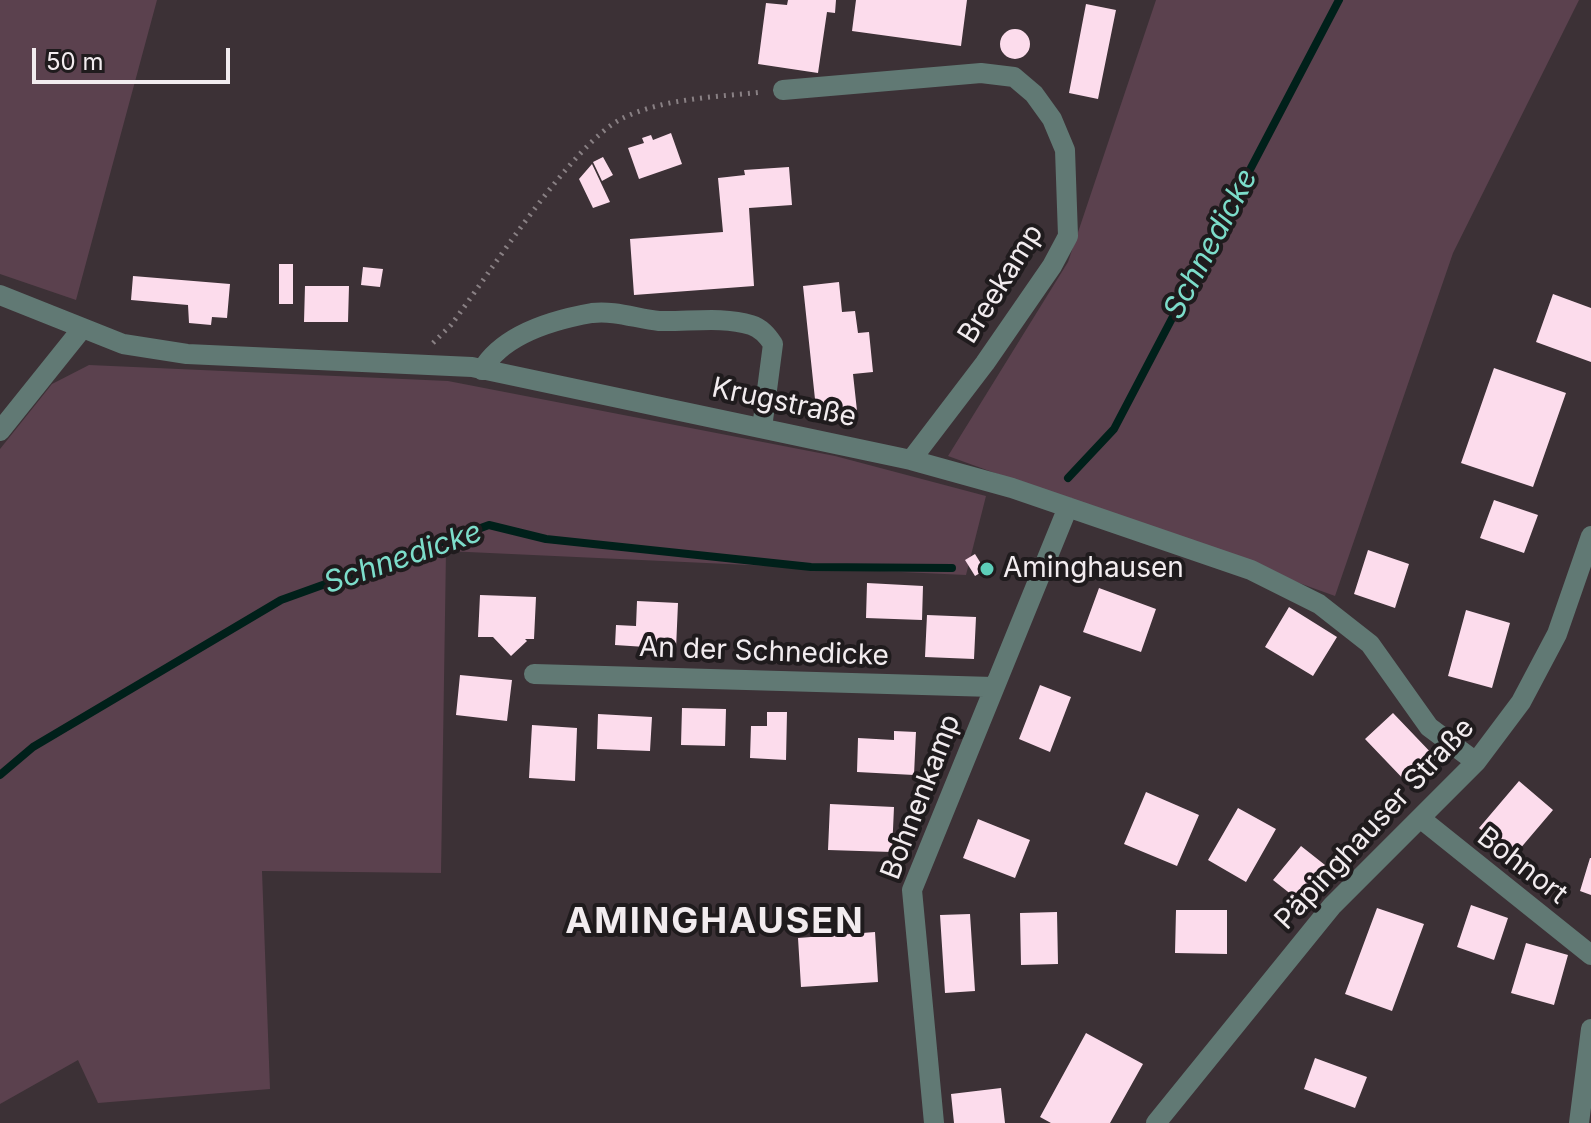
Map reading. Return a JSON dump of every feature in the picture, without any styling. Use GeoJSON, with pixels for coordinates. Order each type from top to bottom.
{"type":"FeatureCollection","features":[{"type":"Feature","properties":{"kind":"street","name":"Breekamp"},"geometry":{"type":"LineString","coordinates":[[783,90],[981,73],[1014,77],[1034,94],[1052,119],[1065,150],[1068,236],[1052,266],[911,460]]}},
{"type":"Feature","properties":{"kind":"street","name":"Krugstraße"},"geometry":{"type":"LineString","coordinates":[[0,295],[81,330],[123,344],[187,354],[394,362],[482,370],[911,460],[1068,507],[1251,570],[1319,604],[1370,644],[1429,727],[1476,762]]}},
{"type":"Feature","properties":{"kind":"street"},"geometry":{"type":"LineString","coordinates":[[482,370],[493,352],[505,342],[570,318],[597,312],[657,321],[751,325],[766,333],[773,344],[762,428]]}},
{"type":"Feature","properties":{"kind":"street"},"geometry":{"type":"LineString","coordinates":[[0,431],[81,330]]}},
{"type":"Feature","properties":{"kind":"street","name":"Bohnenkamp"},"geometry":{"type":"LineString","coordinates":[[934,1123],[912,890],[1068,507]]}},
{"type":"Feature","properties":{"kind":"street","name":"Päpinghauser Straße"},"geometry":{"type":"LineString","coordinates":[[1156,1123],[1332,906],[1476,762],[1521,702],[1557,634],[1591,536]]}},
{"type":"Feature","properties":{"kind":"street","name":"An der Schnedicke"},"geometry":{"type":"LineString","coordinates":[[534,674],[993,687]]}},
{"type":"Feature","properties":{"kind":"street","name":"Bohnort"},"geometry":{"type":"LineString","coordinates":[[1420,818],[1591,955]]}},
{"type":"Feature","properties":{"kind":"street"},"geometry":{"type":"LineString","coordinates":[[1579,1123],[1591,1029]]}},
{"type":"Feature","properties":{"kind":"path"},"geometry":{"type":"LineString","coordinates":[[431,346],[451,325],[573,163],[619,119],[643,109],[691,100],[783,90]]}},
{"type":"Feature","properties":{"kind":"shaded area"},"geometry":{"type":"Polygon","coordinates":[[[0,0],[157,0],[76,300],[0,274],[0,0]]]}},
{"type":"Feature","properties":{"kind":"shaded area"},"geometry":{"type":"Polygon","coordinates":[[[1156,0],[1579,0],[1453,253],[1335,596],[948,456],[1068,262],[1156,0]]]}},
{"type":"Feature","properties":{"kind":"shaded area"},"geometry":{"type":"Polygon","coordinates":[[[89,365],[448,381],[835,456],[986,496],[966,575],[446,551],[441,873],[262,871],[270,1089],[98,1103],[78,1060],[0,1104],[0,449],[52,384],[89,365]]]}},
{"type":"Feature","properties":{"kind":"building"},"geometry":{"type":"Polygon","coordinates":[[[788,0],[836,0],[835,13],[827,12],[818,73],[758,64],[766,3],[787,5],[788,0]]]}},
{"type":"Feature","properties":{"kind":"building"},"geometry":{"type":"Polygon","coordinates":[[[856,0],[967,0],[961,46],[852,31],[856,0]]]}},
{"type":"Feature","properties":{"kind":"building"},"geometry":{"type":"Polygon","coordinates":[[[1086,4],[1116,10],[1098,99],[1069,93],[1086,4]]]}},
{"type":"Feature","properties":{"kind":"building"},"geometry":{"type":"Polygon","coordinates":[[[1015,29],[1021,30],[1029,38],[1029,50],[1021,58],[1015,59],[1009,58],[1001,50],[1000,44],[1001,38],[1009,30],[1015,29]]]}},
{"type":"Feature","properties":{"kind":"building"},"geometry":{"type":"Polygon","coordinates":[[[671,133],[682,164],[639,179],[628,148],[644,143],[642,138],[651,135],[653,140],[671,133]]]}},
{"type":"Feature","properties":{"kind":"building"},"geometry":{"type":"Polygon","coordinates":[[[603,157],[613,175],[602,181],[593,162],[603,157]]]}},
{"type":"Feature","properties":{"kind":"building"},"geometry":{"type":"Polygon","coordinates":[[[592,164],[610,202],[593,208],[579,179],[592,164]]]}},
{"type":"Feature","properties":{"kind":"building"},"geometry":{"type":"Polygon","coordinates":[[[789,167],[792,205],[749,208],[754,286],[634,295],[630,239],[723,232],[718,178],[745,175],[744,170],[789,167]]]}},
{"type":"Feature","properties":{"kind":"building"},"geometry":{"type":"Polygon","coordinates":[[[279,264],[293,264],[293,304],[279,304],[279,264]]]}},
{"type":"Feature","properties":{"kind":"building"},"geometry":{"type":"Polygon","coordinates":[[[363,267],[383,269],[380,287],[361,285],[363,267]]]}},
{"type":"Feature","properties":{"kind":"building"},"geometry":{"type":"Polygon","coordinates":[[[133,276],[230,284],[227,318],[212,317],[211,325],[189,323],[188,305],[131,300],[133,276]]]}},
{"type":"Feature","properties":{"kind":"building"},"geometry":{"type":"Polygon","coordinates":[[[839,282],[842,312],[855,311],[858,333],[869,332],[873,372],[853,374],[858,420],[852,421],[817,418],[803,286],[839,282]]]}},
{"type":"Feature","properties":{"kind":"building"},"geometry":{"type":"Polygon","coordinates":[[[305,286],[349,286],[348,322],[304,322],[305,286]]]}},
{"type":"Feature","properties":{"kind":"building"},"geometry":{"type":"Polygon","coordinates":[[[1553,294],[1591,308],[1591,362],[1536,342],[1553,294]]]}},
{"type":"Feature","properties":{"kind":"building"},"geometry":{"type":"Polygon","coordinates":[[[1494,368],[1566,393],[1533,487],[1461,463],[1494,368]]]}},
{"type":"Feature","properties":{"kind":"building"},"geometry":{"type":"Polygon","coordinates":[[[1494,500],[1538,515],[1524,553],[1480,538],[1494,500]]]}},
{"type":"Feature","properties":{"kind":"building"},"geometry":{"type":"Polygon","coordinates":[[[1368,550],[1409,564],[1395,608],[1354,594],[1368,550]]]}},
{"type":"Feature","properties":{"kind":"building"},"geometry":{"type":"Polygon","coordinates":[[[975,554],[985,570],[975,576],[965,560],[975,554]]]}},
{"type":"Feature","properties":{"kind":"building"},"geometry":{"type":"Polygon","coordinates":[[[867,583],[923,586],[922,620],[866,618],[867,583]]]}},
{"type":"Feature","properties":{"kind":"building"},"geometry":{"type":"Polygon","coordinates":[[[1099,588],[1156,609],[1141,652],[1083,632],[1099,588]]]}},
{"type":"Feature","properties":{"kind":"building"},"geometry":{"type":"Polygon","coordinates":[[[480,595],[536,597],[534,639],[525,639],[527,641],[511,656],[493,637],[478,637],[480,595]]]}},
{"type":"Feature","properties":{"kind":"building"},"geometry":{"type":"Polygon","coordinates":[[[637,601],[678,603],[676,649],[615,645],[616,625],[636,626],[637,601]]]}},
{"type":"Feature","properties":{"kind":"building"},"geometry":{"type":"Polygon","coordinates":[[[1289,607],[1337,637],[1313,676],[1265,647],[1289,607]]]}},
{"type":"Feature","properties":{"kind":"building"},"geometry":{"type":"Polygon","coordinates":[[[1466,610],[1510,623],[1492,688],[1448,676],[1466,610]]]}},
{"type":"Feature","properties":{"kind":"building"},"geometry":{"type":"Polygon","coordinates":[[[927,615],[976,617],[974,659],[925,657],[927,615]]]}},
{"type":"Feature","properties":{"kind":"building"},"geometry":{"type":"Polygon","coordinates":[[[460,675],[512,680],[507,721],[456,715],[460,675]]]}},
{"type":"Feature","properties":{"kind":"building"},"geometry":{"type":"Polygon","coordinates":[[[1040,685],[1071,697],[1050,752],[1019,739],[1040,685]]]}},
{"type":"Feature","properties":{"kind":"building"},"geometry":{"type":"Polygon","coordinates":[[[682,708],[726,709],[725,746],[681,745],[682,708]]]}},
{"type":"Feature","properties":{"kind":"building"},"geometry":{"type":"Polygon","coordinates":[[[767,712],[787,712],[786,760],[750,758],[751,726],[767,726],[767,712]]]}},
{"type":"Feature","properties":{"kind":"building"},"geometry":{"type":"Polygon","coordinates":[[[1393,713],[1437,759],[1409,785],[1365,739],[1393,713]]]}},
{"type":"Feature","properties":{"kind":"building"},"geometry":{"type":"Polygon","coordinates":[[[598,714],[652,717],[650,751],[597,749],[598,714]]]}},
{"type":"Feature","properties":{"kind":"building"},"geometry":{"type":"Polygon","coordinates":[[[532,725],[577,728],[575,781],[529,778],[532,725]]]}},
{"type":"Feature","properties":{"kind":"building"},"geometry":{"type":"Polygon","coordinates":[[[894,731],[916,732],[914,775],[857,772],[858,738],[894,740],[894,731]]]}},
{"type":"Feature","properties":{"kind":"building"},"geometry":{"type":"Polygon","coordinates":[[[1519,781],[1553,810],[1513,857],[1479,828],[1519,781]]]}},
{"type":"Feature","properties":{"kind":"building"},"geometry":{"type":"Polygon","coordinates":[[[1146,792],[1199,815],[1177,866],[1124,844],[1146,792]]]}},
{"type":"Feature","properties":{"kind":"building"},"geometry":{"type":"Polygon","coordinates":[[[830,804],[894,807],[892,852],[828,850],[830,804]]]}},
{"type":"Feature","properties":{"kind":"building"},"geometry":{"type":"Polygon","coordinates":[[[1238,808],[1276,829],[1246,882],[1208,860],[1238,808]]]}},
{"type":"Feature","properties":{"kind":"building"},"geometry":{"type":"Polygon","coordinates":[[[978,819],[1030,840],[1015,878],[963,858],[978,819]]]}},
{"type":"Feature","properties":{"kind":"building"},"geometry":{"type":"Polygon","coordinates":[[[1301,846],[1325,865],[1297,899],[1273,880],[1301,846]]]}},
{"type":"Feature","properties":{"kind":"building"},"geometry":{"type":"Polygon","coordinates":[[[1591,858],[1591,895],[1580,891],[1591,858]]]}},
{"type":"Feature","properties":{"kind":"building"},"geometry":{"type":"Polygon","coordinates":[[[1471,905],[1508,918],[1494,960],[1457,947],[1471,905]]]}},
{"type":"Feature","properties":{"kind":"building"},"geometry":{"type":"Polygon","coordinates":[[[1377,908],[1424,924],[1392,1011],[1345,994],[1377,908]]]}},
{"type":"Feature","properties":{"kind":"building"},"geometry":{"type":"Polygon","coordinates":[[[1176,910],[1227,910],[1227,954],[1175,953],[1176,910]]]}},
{"type":"Feature","properties":{"kind":"building"},"geometry":{"type":"Polygon","coordinates":[[[1057,912],[1058,964],[1021,965],[1020,913],[1057,912]]]}},
{"type":"Feature","properties":{"kind":"building"},"geometry":{"type":"Polygon","coordinates":[[[970,914],[975,991],[945,993],[940,915],[970,914]]]}},
{"type":"Feature","properties":{"kind":"building"},"geometry":{"type":"Polygon","coordinates":[[[875,932],[878,982],[801,987],[798,938],[875,932]]]}},
{"type":"Feature","properties":{"kind":"building"},"geometry":{"type":"Polygon","coordinates":[[[1526,943],[1568,955],[1554,1005],[1511,993],[1526,943]]]}},
{"type":"Feature","properties":{"kind":"building"},"geometry":{"type":"Polygon","coordinates":[[[1086,1033],[1143,1064],[1110,1123],[1051,1123],[1040,1117],[1086,1033]]]}},
{"type":"Feature","properties":{"kind":"building"},"geometry":{"type":"Polygon","coordinates":[[[1315,1058],[1367,1077],[1355,1108],[1304,1089],[1315,1058]]]}},
{"type":"Feature","properties":{"kind":"building"},"geometry":{"type":"Polygon","coordinates":[[[1001,1088],[1005,1123],[954,1123],[951,1094],[1001,1088]]]}},
{"type":"Feature","properties":{"kind":"waterway","name":"Schnedicke"},"geometry":{"type":"LineString","coordinates":[[1068,478],[1114,429],[1339,0]]}},
{"type":"Feature","properties":{"kind":"waterway","name":"Schnedicke"},"geometry":{"type":"LineString","coordinates":[[0,775],[33,747],[281,600],[489,525],[546,539],[811,567],[952,568]]}},
{"type":"Feature","properties":{"kind":"place","name":"Aminghausen"},"geometry":{"type":"Point","coordinates":[987,569]}},
{"type":"Feature","properties":{"kind":"district","name":"AMINGHAUSEN"},"geometry":{"type":"Point","coordinates":[715,922]}}]}
